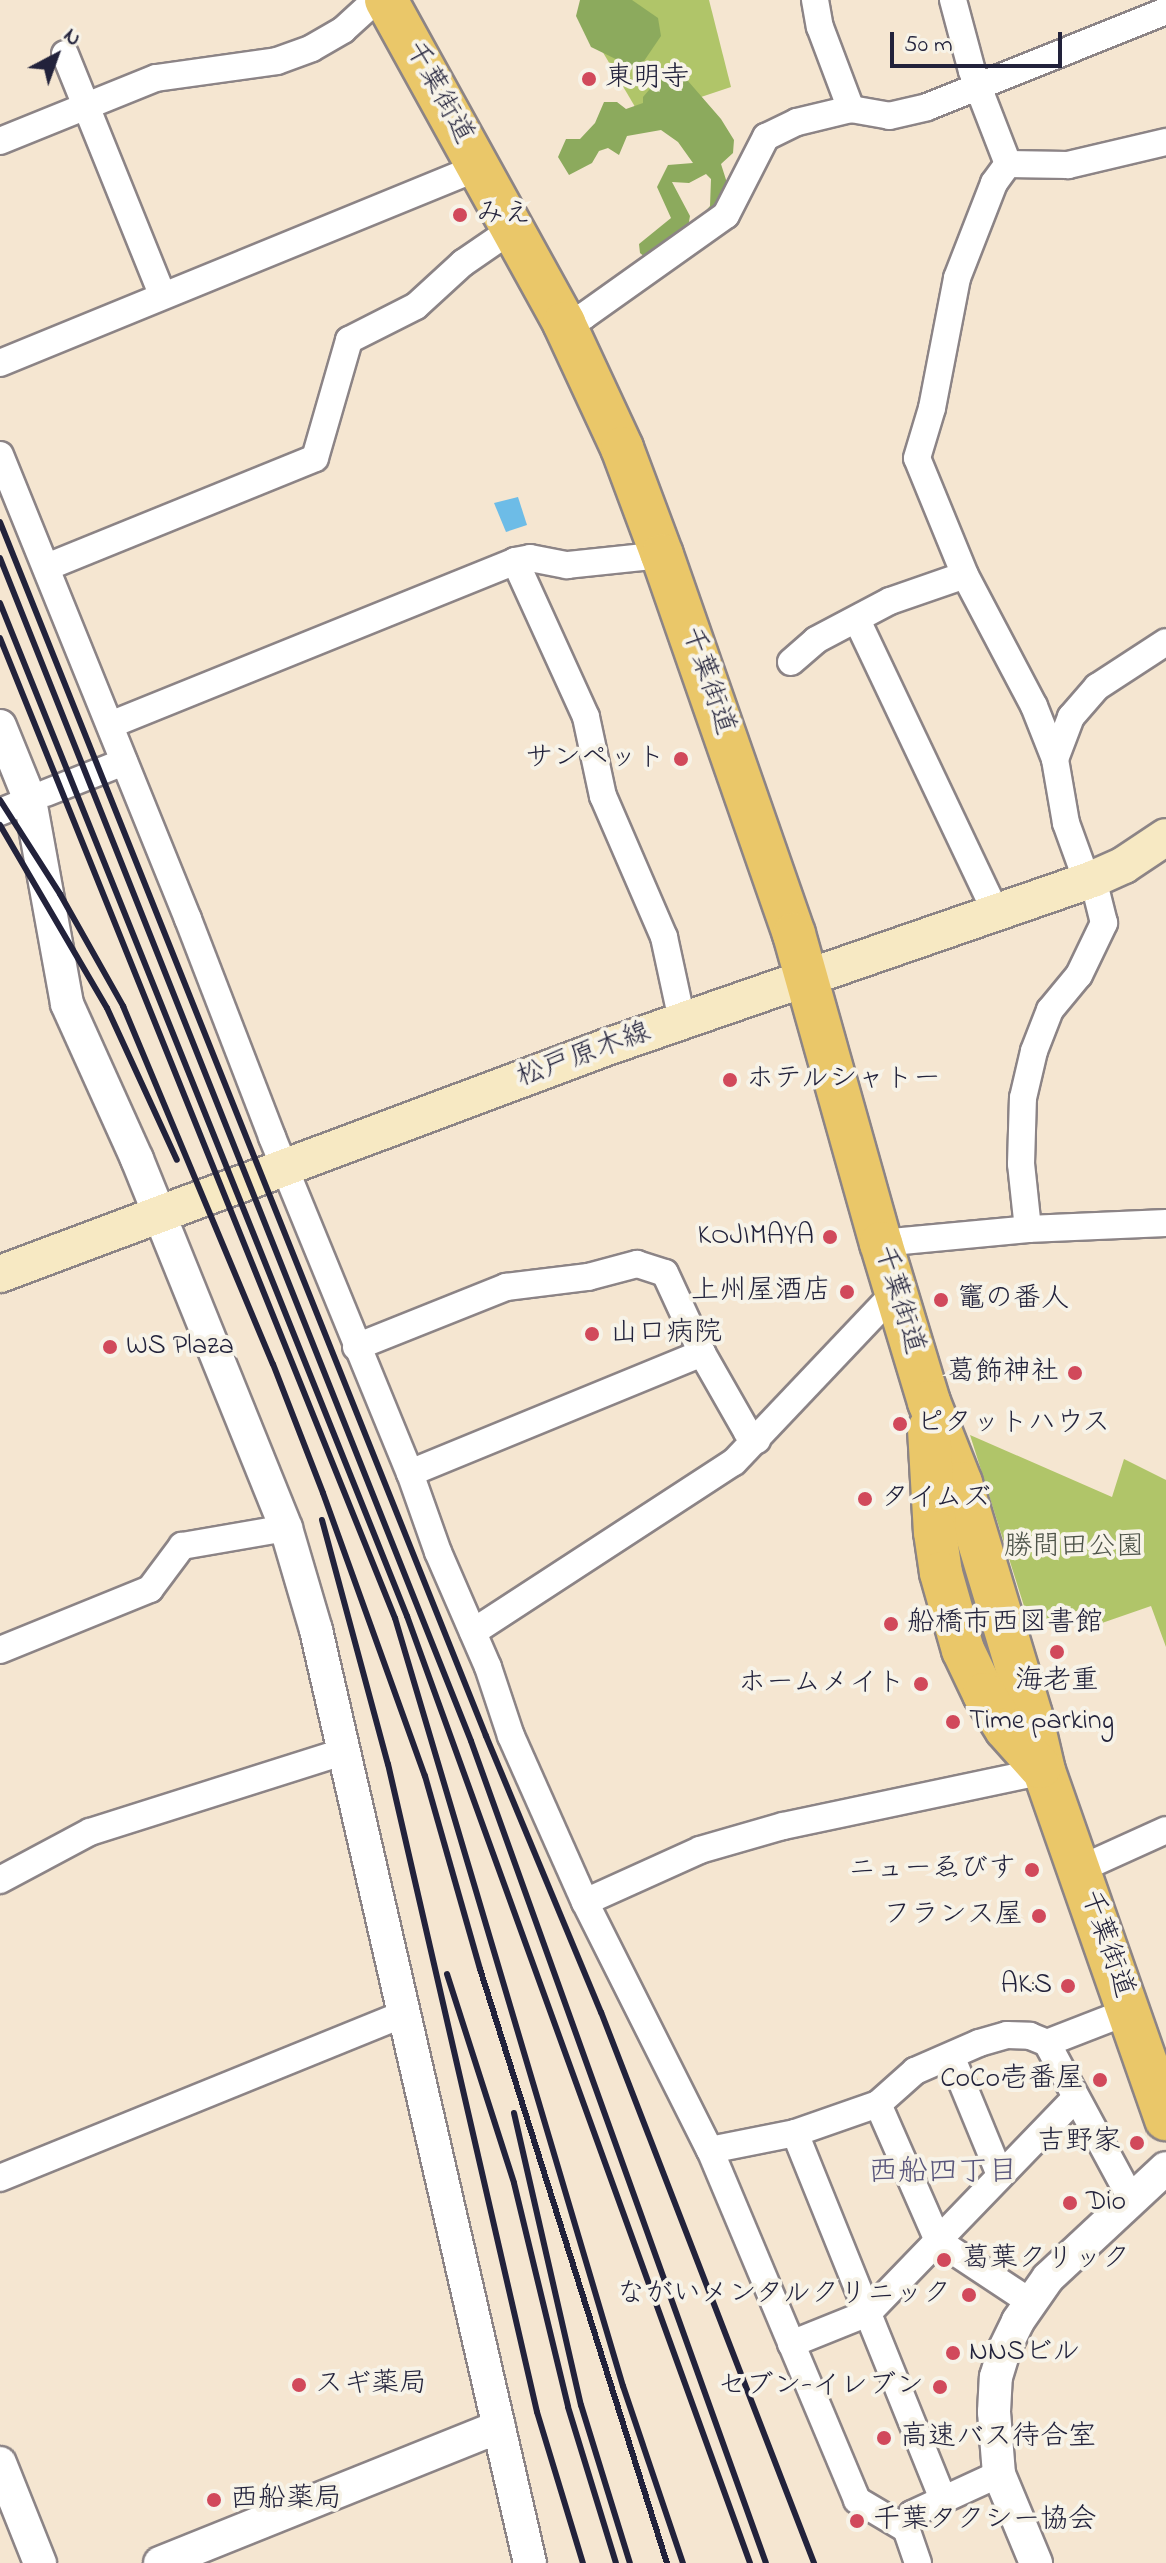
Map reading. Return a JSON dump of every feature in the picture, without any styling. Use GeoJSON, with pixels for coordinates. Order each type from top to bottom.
{"type":"FeatureCollection","features":[{"type":"Feature","properties":{"kind":"highway","name":"千葉街道"},"geometry":{"type":"LineString","coordinates":[[386,0],[564,323],[622,448],[662,555],[807,976],[929,1402],[928,1463],[935,1532],[941,1573],[963,1650],[984,1694],[1006,1729],[1044,1771],[1166,2119]]}},
{"type":"Feature","properties":{"kind":"main road","name":"松戸原木線"},"geometry":{"type":"LineString","coordinates":[[0,1274],[682,1020],[1090,880],[1124,865],[1166,837]]}},
{"type":"Feature","properties":{"kind":"street"},"geometry":{"type":"LineString","coordinates":[[0,141],[156,78],[277,61],[312,48],[343,30],[376,0]]}},
{"type":"Feature","properties":{"kind":"street"},"geometry":{"type":"LineString","coordinates":[[815,0],[820,27],[851,109]]}},
{"type":"Feature","properties":{"kind":"street"},"geometry":{"type":"LineString","coordinates":[[953,0],[1008,164]]}},
{"type":"Feature","properties":{"kind":"street"},"geometry":{"type":"LineString","coordinates":[[564,323],[584,316],[726,215],[766,137],[797,122],[851,109],[889,116],[927,107],[1166,11]]}},
{"type":"Feature","properties":{"kind":"street"},"geometry":{"type":"LineString","coordinates":[[65,54],[162,294]]}},
{"type":"Feature","properties":{"kind":"street"},"geometry":{"type":"LineString","coordinates":[[1008,164],[1068,165],[1166,142]]}},
{"type":"Feature","properties":{"kind":"street"},"geometry":{"type":"LineString","coordinates":[[1008,164],[994,183],[957,278],[932,408],[917,458],[965,575],[1034,706],[1055,759],[1066,823],[1104,923],[1079,975],[1050,1010],[1034,1051],[1023,1098],[1021,1164],[1028,1229]]}},
{"type":"Feature","properties":{"kind":"street"},"geometry":{"type":"LineString","coordinates":[[0,363],[162,294],[354,221],[479,167]]}},
{"type":"Feature","properties":{"kind":"street"},"geometry":{"type":"LineString","coordinates":[[47,567],[315,458],[349,340],[416,306],[463,263],[514,228]]}},
{"type":"Feature","properties":{"kind":"street"},"geometry":{"type":"LineString","coordinates":[[0,455],[356,1347],[410,1473],[511,1736],[585,1902],[710,2150],[857,2500],[906,2529],[918,2563]]}},
{"type":"Feature","properties":{"kind":"street"},"geometry":{"type":"LineString","coordinates":[[110,725],[515,561],[530,558],[567,565],[662,555]]}},
{"type":"Feature","properties":{"kind":"street"},"geometry":{"type":"LineString","coordinates":[[515,561],[586,717],[603,796],[664,937],[682,1020]]}},
{"type":"Feature","properties":{"kind":"street"},"geometry":{"type":"LineString","coordinates":[[791,662],[816,640],[890,601],[965,575]]}},
{"type":"Feature","properties":{"kind":"street"},"geometry":{"type":"LineString","coordinates":[[857,620],[988,896]]}},
{"type":"Feature","properties":{"kind":"street"},"geometry":{"type":"LineString","coordinates":[[1055,759],[1071,717],[1097,687],[1166,642]]}},
{"type":"Feature","properties":{"kind":"street"},"geometry":{"type":"LineString","coordinates":[[0,726],[38,796],[67,1004],[159,1215],[286,1528],[316,1630],[530,2563]]}},
{"type":"Feature","properties":{"kind":"street"},"geometry":{"type":"LineString","coordinates":[[0,812],[124,762]]}},
{"type":"Feature","properties":{"kind":"street"},"geometry":{"type":"LineString","coordinates":[[881,1243],[1028,1229],[1166,1223]]}},
{"type":"Feature","properties":{"kind":"street"},"geometry":{"type":"LineString","coordinates":[[356,1347],[506,1287],[588,1277],[637,1264],[665,1273],[702,1353],[747,1432],[757,1440]]}},
{"type":"Feature","properties":{"kind":"street"},"geometry":{"type":"LineString","coordinates":[[473,1632],[734,1462],[896,1291]]}},
{"type":"Feature","properties":{"kind":"street"},"geometry":{"type":"LineString","coordinates":[[410,1473],[702,1353]]}},
{"type":"Feature","properties":{"kind":"street"},"geometry":{"type":"LineString","coordinates":[[0,1650],[150,1589],[182,1546],[286,1528]]}},
{"type":"Feature","properties":{"kind":"street"},"geometry":{"type":"LineString","coordinates":[[0,1880],[90,1832],[345,1751]]}},
{"type":"Feature","properties":{"kind":"street"},"geometry":{"type":"LineString","coordinates":[[585,1902],[700,1850],[783,1826],[1044,1771]]}},
{"type":"Feature","properties":{"kind":"street"},"geometry":{"type":"LineString","coordinates":[[1080,1869],[1166,1830]]}},
{"type":"Feature","properties":{"kind":"street"},"geometry":{"type":"LineString","coordinates":[[1047,2043],[1129,2011]]}},
{"type":"Feature","properties":{"kind":"street"},"geometry":{"type":"LineString","coordinates":[[0,2178],[404,2014]]}},
{"type":"Feature","properties":{"kind":"street"},"geometry":{"type":"LineString","coordinates":[[710,2150],[795,2133],[878,2104],[915,2071],[1007,2035],[1030,2036],[1047,2043],[1132,2200]]}},
{"type":"Feature","properties":{"kind":"street"},"geometry":{"type":"LineString","coordinates":[[951,2056],[1000,2175]]}},
{"type":"Feature","properties":{"kind":"street"},"geometry":{"type":"LineString","coordinates":[[791,2344],[868,2313],[1075,2099]]}},
{"type":"Feature","properties":{"kind":"street"},"geometry":{"type":"LineString","coordinates":[[878,2104],[938,2241],[1030,2302]]}},
{"type":"Feature","properties":{"kind":"street"},"geometry":{"type":"LineString","coordinates":[[795,2133],[943,2499]]}},
{"type":"Feature","properties":{"kind":"street"},"geometry":{"type":"LineString","coordinates":[[1036,2563],[999,2474],[994,2412],[996,2377],[1004,2350],[1030,2302],[1048,2278],[1166,2168]]}},
{"type":"Feature","properties":{"kind":"street"},"geometry":{"type":"LineString","coordinates":[[160,2563],[499,2427]]}},
{"type":"Feature","properties":{"kind":"street"},"geometry":{"type":"LineString","coordinates":[[0,2463],[40,2563]]}},
{"type":"Feature","properties":{"kind":"street"},"geometry":{"type":"LineString","coordinates":[[906,2529],[912,2514],[999,2474]]}},
{"type":"Feature","properties":{"kind":"green space"},"geometry":{"type":"Polygon","coordinates":[[[580,0],[632,0],[658,18],[661,36],[644,61],[630,66],[591,47],[576,16],[580,0]]]}},
{"type":"Feature","properties":{"kind":"green space"},"geometry":{"type":"Polygon","coordinates":[[[593,0],[709,0],[731,87],[641,117],[581,15],[593,0]]]}},
{"type":"Feature","properties":{"kind":"green space"},"geometry":{"type":"Polygon","coordinates":[[[671,76],[688,81],[721,119],[734,140],[733,153],[721,164],[728,186],[718,205],[703,219],[710,206],[711,179],[706,174],[689,183],[672,182],[690,216],[688,227],[650,261],[640,253],[639,244],[671,218],[657,187],[668,165],[693,163],[678,142],[661,130],[627,136],[619,155],[608,148],[599,151],[592,163],[569,175],[558,157],[566,139],[580,139],[595,123],[604,102],[617,102],[626,109],[643,103],[643,97],[655,83],[671,76]]]}},
{"type":"Feature","properties":{"kind":"green space","name":"勝間田公園"},"geometry":{"type":"Polygon","coordinates":[[[970,1435],[1112,1497],[1124,1459],[1166,1480],[1166,1647],[1151,1606],[1102,1623],[1093,1606],[1030,1625],[970,1435]]]}},
{"type":"Feature","properties":{"kind":"water"},"geometry":{"type":"Polygon","coordinates":[[[518,497],[527,525],[506,532],[494,503],[518,497]]]}},
{"type":"Feature","properties":{"kind":"railway"},"geometry":{"type":"LineString","coordinates":[[0,522],[486,1736],[601,2012],[814,2563]]}},
{"type":"Feature","properties":{"kind":"railway"},"geometry":{"type":"LineString","coordinates":[[0,558],[471,1741],[766,2563]]}},
{"type":"Feature","properties":{"kind":"railway"},"geometry":{"type":"LineString","coordinates":[[0,603],[407,1616],[750,2563]]}},
{"type":"Feature","properties":{"kind":"railway"},"geometry":{"type":"LineString","coordinates":[[0,638],[395,1618],[623,2386],[683,2563]]}},
{"type":"Feature","properties":{"kind":"railway"},"geometry":{"type":"LineString","coordinates":[[0,800],[60,894],[123,1006],[273,1364],[323,1493],[425,1776],[480,1969],[667,2563]]}},
{"type":"Feature","properties":{"kind":"railway"},"geometry":{"type":"LineString","coordinates":[[0,825],[107,1008],[177,1160]]}},
{"type":"Feature","properties":{"kind":"railway"},"geometry":{"type":"LineString","coordinates":[[322,1520],[388,1764],[537,2412],[583,2563]]}},
{"type":"Feature","properties":{"kind":"railway"},"geometry":{"type":"LineString","coordinates":[[447,1974],[514,2183],[568,2407],[616,2563]]}},
{"type":"Feature","properties":{"kind":"railway"},"geometry":{"type":"LineString","coordinates":[[514,2113],[581,2405],[630,2563]]}},
{"type":"Feature","properties":{"kind":"place","name":"東明寺"},"geometry":{"type":"Point","coordinates":[589,79]}},
{"type":"Feature","properties":{"kind":"place","name":"みえ"},"geometry":{"type":"Point","coordinates":[460,215]}},
{"type":"Feature","properties":{"kind":"place","name":"サンペット"},"geometry":{"type":"Point","coordinates":[681,759]}},
{"type":"Feature","properties":{"kind":"place","name":"ホテルシャトー"},"geometry":{"type":"Point","coordinates":[730,1080]}},
{"type":"Feature","properties":{"kind":"place","name":"KOJIMAYA"},"geometry":{"type":"Point","coordinates":[830,1237]}},
{"type":"Feature","properties":{"kind":"place","name":"上州屋酒店"},"geometry":{"type":"Point","coordinates":[847,1292]}},
{"type":"Feature","properties":{"kind":"place","name":"竈の番人"},"geometry":{"type":"Point","coordinates":[941,1300]}},
{"type":"Feature","properties":{"kind":"place","name":"山口病院"},"geometry":{"type":"Point","coordinates":[592,1334]}},
{"type":"Feature","properties":{"kind":"place","name":"WS Plaza"},"geometry":{"type":"Point","coordinates":[110,1347]}},
{"type":"Feature","properties":{"kind":"place","name":"葛飾神社"},"geometry":{"type":"Point","coordinates":[1075,1373]}},
{"type":"Feature","properties":{"kind":"place","name":"ピタットハウス"},"geometry":{"type":"Point","coordinates":[900,1424]}},
{"type":"Feature","properties":{"kind":"place","name":"タイムズ"},"geometry":{"type":"Point","coordinates":[865,1499]}},
{"type":"Feature","properties":{"kind":"place","name":"船橋市西図書館"},"geometry":{"type":"Point","coordinates":[891,1624]}},
{"type":"Feature","properties":{"kind":"place","name":"海老重"},"geometry":{"type":"Point","coordinates":[1057,1652]}},
{"type":"Feature","properties":{"kind":"place","name":"ホームメイト"},"geometry":{"type":"Point","coordinates":[921,1684]}},
{"type":"Feature","properties":{"kind":"place","name":"Time parking"},"geometry":{"type":"Point","coordinates":[953,1722]}},
{"type":"Feature","properties":{"kind":"place","name":"ニューゑびす"},"geometry":{"type":"Point","coordinates":[1032,1870]}},
{"type":"Feature","properties":{"kind":"place","name":"フランス屋"},"geometry":{"type":"Point","coordinates":[1039,1916]}},
{"type":"Feature","properties":{"kind":"place","name":"AK:S"},"geometry":{"type":"Point","coordinates":[1068,1986]}},
{"type":"Feature","properties":{"kind":"place","name":"CoCo壱番屋"},"geometry":{"type":"Point","coordinates":[1100,2080]}},
{"type":"Feature","properties":{"kind":"place","name":"吉野家"},"geometry":{"type":"Point","coordinates":[1137,2143]}},
{"type":"Feature","properties":{"kind":"place","name":"Dio"},"geometry":{"type":"Point","coordinates":[1070,2203]}},
{"type":"Feature","properties":{"kind":"place","name":"葛葉クリック"},"geometry":{"type":"Point","coordinates":[944,2260]}},
{"type":"Feature","properties":{"kind":"place","name":"ながいメンタルクリニック"},"geometry":{"type":"Point","coordinates":[969,2295]}},
{"type":"Feature","properties":{"kind":"place","name":"NNSビル"},"geometry":{"type":"Point","coordinates":[953,2353]}},
{"type":"Feature","properties":{"kind":"place","name":"スギ薬局"},"geometry":{"type":"Point","coordinates":[299,2385]}},
{"type":"Feature","properties":{"kind":"place","name":"セブン-イレブン"},"geometry":{"type":"Point","coordinates":[940,2387]}},
{"type":"Feature","properties":{"kind":"place","name":"高速バス待合室"},"geometry":{"type":"Point","coordinates":[884,2438]}},
{"type":"Feature","properties":{"kind":"place","name":"西船薬局"},"geometry":{"type":"Point","coordinates":[214,2500]}},
{"type":"Feature","properties":{"kind":"place","name":"千葉タクシー協会"},"geometry":{"type":"Point","coordinates":[857,2521]}},
{"type":"Feature","properties":{"kind":"district","name":"西船四丁目"},"geometry":{"type":"Point","coordinates":[943,2173]}}]}
